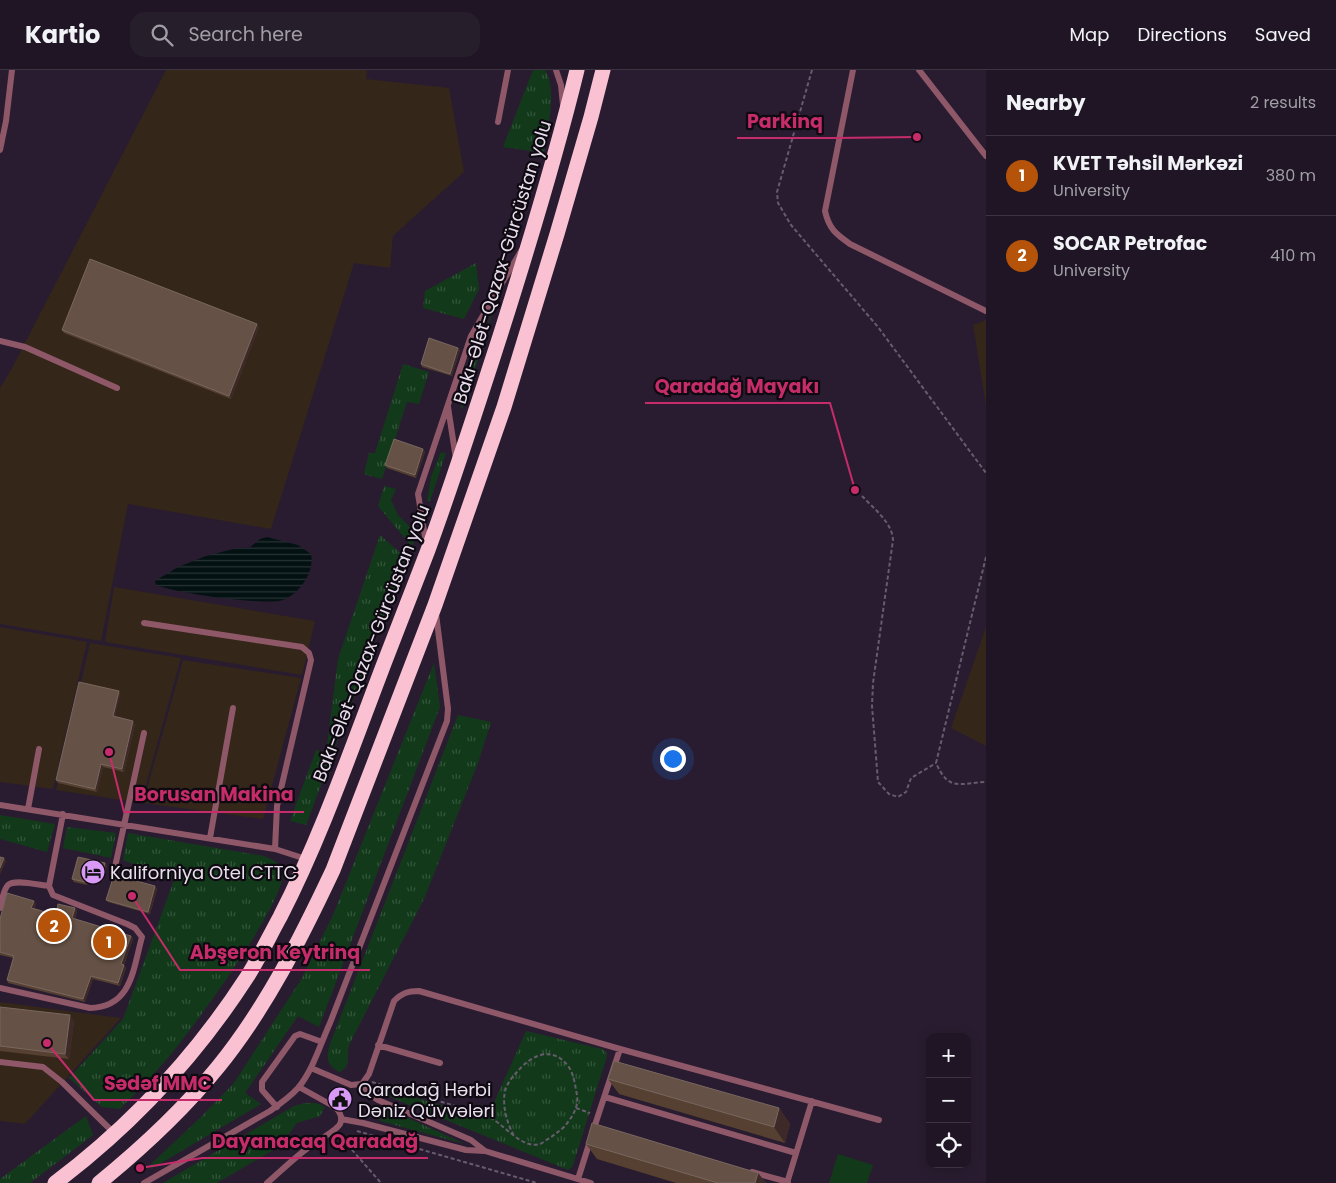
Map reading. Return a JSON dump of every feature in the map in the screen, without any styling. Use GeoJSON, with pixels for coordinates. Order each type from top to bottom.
{"type":"FeatureCollection","features":[{"type":"Feature","properties":{"kind":"highway","name":"Bakı-Ələt-Qazax-Gürcüstan yolu"},"geometry":{"type":"LineString","coordinates":[[55,1183],[115,1134],[173,1077],[220,1016],[248,975],[308,860],[428,551],[457,469],[535,226],[577,70]]}},
{"type":"Feature","properties":{"kind":"highway"},"geometry":{"type":"LineString","coordinates":[[99,1183],[136,1152],[193,1096],[219,1066],[245,1030],[270,989],[317,904],[333,870],[435,605],[504,406],[557,234],[603,70]]}},
{"type":"Feature","properties":{"kind":"lane"},"geometry":{"type":"LineString","coordinates":[[0,150],[6,121],[12,70]]}},
{"type":"Feature","properties":{"kind":"lane"},"geometry":{"type":"LineString","coordinates":[[498,122],[508,70]]}},
{"type":"Feature","properties":{"kind":"lane"},"geometry":{"type":"LineString","coordinates":[[556,70],[562,85],[564,122]]}},
{"type":"Feature","properties":{"kind":"lane"},"geometry":{"type":"LineString","coordinates":[[853,70],[825,211],[828,223],[838,235],[850,244],[986,311]]}},
{"type":"Feature","properties":{"kind":"lane"},"geometry":{"type":"LineString","coordinates":[[919,70],[986,156]]}},
{"type":"Feature","properties":{"kind":"lane"},"geometry":{"type":"LineString","coordinates":[[428,551],[418,494],[475,328],[535,226]]}},
{"type":"Feature","properties":{"kind":"lane"},"geometry":{"type":"LineString","coordinates":[[0,341],[25,346],[117,388]]}},
{"type":"Feature","properties":{"kind":"lane"},"geometry":{"type":"LineString","coordinates":[[448,406],[457,469]]}},
{"type":"Feature","properties":{"kind":"lane"},"geometry":{"type":"LineString","coordinates":[[144,1183],[277,1107],[299,1087],[311,1068],[447,721],[445,684],[435,605]]}},
{"type":"Feature","properties":{"kind":"lane"},"geometry":{"type":"LineString","coordinates":[[144,622],[302,647],[309,653],[311,660],[277,806],[275,849]]}},
{"type":"Feature","properties":{"kind":"lane"},"geometry":{"type":"LineString","coordinates":[[210,838],[233,708]]}},
{"type":"Feature","properties":{"kind":"lane"},"geometry":{"type":"LineString","coordinates":[[115,868],[144,732]]}},
{"type":"Feature","properties":{"kind":"lane"},"geometry":{"type":"LineString","coordinates":[[28,809],[39,749]]}},
{"type":"Feature","properties":{"kind":"lane"},"geometry":{"type":"LineString","coordinates":[[0,805],[275,849],[308,860]]}},
{"type":"Feature","properties":{"kind":"lane"},"geometry":{"type":"LineString","coordinates":[[0,988],[90,1008],[102,1008],[124,994],[128,986],[142,937],[140,932],[127,924],[53,894],[48,886],[63,814]]}},
{"type":"Feature","properties":{"kind":"lane"},"geometry":{"type":"LineString","coordinates":[[0,908],[5,889],[14,881],[48,886]]}},
{"type":"Feature","properties":{"kind":"lane"},"geometry":{"type":"LineString","coordinates":[[485,1151],[471,1140],[370,1095],[364,1082],[394,1001],[400,995],[408,991],[419,991],[620,1049],[879,1120]]}},
{"type":"Feature","properties":{"kind":"lane"},"geometry":{"type":"LineString","coordinates":[[277,1107],[262,1090],[262,1082],[295,1036],[300,1034],[322,1042]]}},
{"type":"Feature","properties":{"kind":"lane"},"geometry":{"type":"LineString","coordinates":[[378,1045],[440,1063]]}},
{"type":"Feature","properties":{"kind":"lane"},"geometry":{"type":"LineString","coordinates":[[578,1179],[620,1049]]}},
{"type":"Feature","properties":{"kind":"lane"},"geometry":{"type":"LineString","coordinates":[[0,1062],[43,1066],[115,1134]]}},
{"type":"Feature","properties":{"kind":"lane"},"geometry":{"type":"LineString","coordinates":[[311,1068],[351,1085],[364,1082]]}},
{"type":"Feature","properties":{"kind":"lane"},"geometry":{"type":"LineString","coordinates":[[299,1087],[335,1107],[339,1111],[338,1124]]}},
{"type":"Feature","properties":{"kind":"lane"},"geometry":{"type":"LineString","coordinates":[[604,1097],[796,1153]]}},
{"type":"Feature","properties":{"kind":"lane"},"geometry":{"type":"LineString","coordinates":[[742,1169],[788,1182],[812,1101]]}},
{"type":"Feature","properties":{"kind":"lane"},"geometry":{"type":"LineString","coordinates":[[267,1183],[338,1124],[363,1123],[466,1150],[485,1151],[592,1183]]}},
{"type":"Feature","properties":{"kind":"lane"},"geometry":{"type":"LineString","coordinates":[[595,1127],[604,1129]]}},
{"type":"Feature","properties":{"kind":"path"},"geometry":{"type":"LineString","coordinates":[[812,70],[777,192],[778,203],[791,225],[878,328],[986,473]]}},
{"type":"Feature","properties":{"kind":"path"},"geometry":{"type":"LineString","coordinates":[[862,496],[890,526],[894,540],[873,683],[872,706],[878,782],[889,794],[898,797],[906,792],[911,778],[936,763]]}},
{"type":"Feature","properties":{"kind":"path"},"geometry":{"type":"LineString","coordinates":[[986,557],[936,763],[947,781],[958,785],[986,782]]}},
{"type":"Feature","properties":{"kind":"path"},"geometry":{"type":"LineString","coordinates":[[364,1082],[480,1113],[494,1120],[514,1136],[528,1144],[540,1144],[561,1130],[573,1116],[578,1099],[574,1078],[568,1066],[559,1058],[549,1053],[537,1056],[522,1065],[510,1080],[505,1091],[504,1106],[508,1124],[514,1136]]}},
{"type":"Feature","properties":{"kind":"path"},"geometry":{"type":"LineString","coordinates":[[576,1108],[599,1115]]}},
{"type":"Feature","properties":{"kind":"path"},"geometry":{"type":"LineString","coordinates":[[338,1124],[381,1183]]}},
{"type":"Feature","properties":{"kind":"path"},"geometry":{"type":"LineString","coordinates":[[338,1124],[352,1130],[537,1183]]}},
{"type":"Feature","properties":{"kind":"shaded area"},"geometry":{"type":"Polygon","coordinates":[[[166,70],[367,70],[366,79],[449,88],[464,172],[393,236],[390,268],[354,263],[271,529],[128,504],[101,641],[0,624],[0,388],[166,70]]]}},
{"type":"Feature","properties":{"kind":"shaded area"},"geometry":{"type":"Polygon","coordinates":[[[986,320],[986,406],[973,325],[986,320]]]}},
{"type":"Feature","properties":{"kind":"shaded area"},"geometry":{"type":"Polygon","coordinates":[[[267,537],[298,545],[311,554],[311,568],[305,581],[295,593],[283,600],[258,601],[220,598],[181,592],[156,585],[155,581],[178,567],[206,556],[237,548],[249,548],[260,539],[267,537]]]}},
{"type":"Feature","properties":{"kind":"shaded area"},"geometry":{"type":"Polygon","coordinates":[[[114,587],[315,621],[302,675],[105,642],[114,587]]]}},
{"type":"Feature","properties":{"kind":"shaded area"},"geometry":{"type":"Polygon","coordinates":[[[0,627],[87,642],[53,789],[0,782],[0,627]]]}},
{"type":"Feature","properties":{"kind":"shaded area"},"geometry":{"type":"Polygon","coordinates":[[[986,627],[986,746],[951,728],[986,627]]]}},
{"type":"Feature","properties":{"kind":"shaded area"},"geometry":{"type":"Polygon","coordinates":[[[90,643],[181,658],[141,803],[56,790],[90,643]]]}},
{"type":"Feature","properties":{"kind":"shaded area"},"geometry":{"type":"Polygon","coordinates":[[[183,660],[301,678],[263,819],[143,803],[183,660]]]}},
{"type":"Feature","properties":{"kind":"shaded area"},"geometry":{"type":"Polygon","coordinates":[[[0,1002],[121,1018],[25,1124],[0,1121],[0,1002]]]}},
{"type":"Feature","properties":{"kind":"green space"},"geometry":{"type":"Polygon","coordinates":[[[533,70],[545,70],[551,88],[544,153],[503,147],[533,70]]]}},
{"type":"Feature","properties":{"kind":"green space"},"geometry":{"type":"Polygon","coordinates":[[[476,263],[479,289],[464,319],[423,308],[425,291],[476,263]]]}},
{"type":"Feature","properties":{"kind":"green space"},"geometry":{"type":"Polygon","coordinates":[[[496,302],[462,410],[460,402],[496,302]]]}},
{"type":"Feature","properties":{"kind":"green space"},"geometry":{"type":"Polygon","coordinates":[[[403,364],[429,372],[419,404],[407,402],[382,479],[364,474],[369,453],[375,453],[403,364]]]}},
{"type":"Feature","properties":{"kind":"green space"},"geometry":{"type":"Polygon","coordinates":[[[441,452],[446,453],[430,501],[427,501],[431,477],[441,452]]]}},
{"type":"Feature","properties":{"kind":"green space"},"geometry":{"type":"Polygon","coordinates":[[[384,486],[396,489],[391,500],[398,515],[417,534],[412,547],[378,506],[384,486]]]}},
{"type":"Feature","properties":{"kind":"green space"},"geometry":{"type":"Polygon","coordinates":[[[380,535],[406,558],[306,825],[290,821],[316,750],[326,753],[338,659],[380,535]]]}},
{"type":"Feature","properties":{"kind":"green space"},"geometry":{"type":"Polygon","coordinates":[[[434,663],[440,707],[319,1027],[298,1016],[245,1093],[261,1104],[151,1169],[150,1165],[234,1083],[302,978],[333,915],[434,663]]]}},
{"type":"Feature","properties":{"kind":"green space"},"geometry":{"type":"Polygon","coordinates":[[[458,715],[491,722],[478,763],[424,899],[350,1043],[348,1063],[340,1072],[332,1067],[328,1061],[330,1044],[458,715]]]}},
{"type":"Feature","properties":{"kind":"green space"},"geometry":{"type":"Polygon","coordinates":[[[0,815],[55,824],[47,852],[0,839],[0,815]]]}},
{"type":"Feature","properties":{"kind":"green space"},"geometry":{"type":"Polygon","coordinates":[[[67,827],[116,833],[111,858],[63,848],[67,827]]]}},
{"type":"Feature","properties":{"kind":"green space"},"geometry":{"type":"Polygon","coordinates":[[[128,833],[264,856],[277,863],[282,869],[281,883],[271,906],[236,965],[167,1059],[120,1109],[102,1107],[69,1078],[123,1019],[174,880],[123,860],[128,833]]]}},
{"type":"Feature","properties":{"kind":"green space"},"geometry":{"type":"Polygon","coordinates":[[[526,1031],[602,1049],[606,1052],[607,1056],[574,1162],[568,1170],[378,1092],[378,1087],[487,1118],[526,1031]]]}},
{"type":"Feature","properties":{"kind":"green space"},"geometry":{"type":"Polygon","coordinates":[[[316,1103],[325,1107],[320,1116],[297,1123],[280,1146],[217,1183],[163,1183],[294,1106],[316,1103]]]}},
{"type":"Feature","properties":{"kind":"green space"},"geometry":{"type":"Polygon","coordinates":[[[384,1107],[465,1144],[380,1121],[384,1107]]]}},
{"type":"Feature","properties":{"kind":"green space"},"geometry":{"type":"Polygon","coordinates":[[[86,1116],[93,1135],[30,1183],[0,1183],[0,1179],[86,1116]]]}},
{"type":"Feature","properties":{"kind":"green space"},"geometry":{"type":"Polygon","coordinates":[[[838,1154],[873,1165],[867,1183],[829,1183],[838,1154]]]}},
{"type":"Feature","properties":{"kind":"building"},"geometry":{"type":"Polygon","coordinates":[[[90,259],[257,324],[229,396],[62,330],[90,259]]]}},
{"type":"Feature","properties":{"kind":"building"},"geometry":{"type":"Polygon","coordinates":[[[429,338],[458,348],[450,374],[421,364],[429,338]]]}},
{"type":"Feature","properties":{"kind":"building"},"geometry":{"type":"Polygon","coordinates":[[[394,439],[423,449],[415,475],[385,465],[394,439]]]}},
{"type":"Feature","properties":{"kind":"building"},"geometry":{"type":"Polygon","coordinates":[[[79,682],[119,691],[113,716],[133,721],[122,769],[101,764],[95,789],[56,780],[79,682]]]}},
{"type":"Feature","properties":{"kind":"building"},"geometry":{"type":"Polygon","coordinates":[[[0,857],[4,858],[0,868],[0,857]]]}},
{"type":"Feature","properties":{"kind":"building"},"geometry":{"type":"Polygon","coordinates":[[[78,857],[105,863],[101,879],[87,875],[85,882],[72,879],[78,857]]]}},
{"type":"Feature","properties":{"kind":"building"},"geometry":{"type":"Polygon","coordinates":[[[114,875],[155,886],[148,912],[106,900],[114,875]]]}},
{"type":"Feature","properties":{"kind":"building"},"geometry":{"type":"Polygon","coordinates":[[[7,893],[34,901],[31,908],[56,915],[58,904],[75,908],[72,918],[131,936],[121,964],[124,965],[118,983],[91,976],[83,999],[7,980],[14,956],[0,952],[0,919],[7,893]]]}},
{"type":"Feature","properties":{"kind":"building"},"geometry":{"type":"Polygon","coordinates":[[[0,1007],[70,1015],[65,1054],[0,1046],[0,1007]]]}},
{"type":"Feature","properties":{"kind":"building"},"geometry":{"type":"Polygon","coordinates":[[[614,1061],[779,1108],[774,1127],[608,1079],[614,1061]]]}},
{"type":"Feature","properties":{"kind":"building"},"geometry":{"type":"Polygon","coordinates":[[[337,1089],[346,1094],[341,1104],[332,1098],[337,1089]]]}},
{"type":"Feature","properties":{"kind":"building"},"geometry":{"type":"Polygon","coordinates":[[[592,1123],[758,1173],[755,1183],[718,1183],[586,1144],[592,1123]]]}},
{"type":"Feature","properties":{"kind":"place","name":"Parkinq"},"geometry":{"type":"Point","coordinates":[917,137]}},
{"type":"Feature","properties":{"kind":"place","name":"Qaradağ Mayakı"},"geometry":{"type":"Point","coordinates":[855,490]}},
{"type":"Feature","properties":{"kind":"place","name":"Borusan Makina"},"geometry":{"type":"Point","coordinates":[109,752]}},
{"type":"Feature","properties":{"kind":"place","name":"Kaliforniya Otel CTTC"},"geometry":{"type":"Point","coordinates":[93,872]}},
{"type":"Feature","properties":{"kind":"place","name":"Abşeron Keytrinq"},"geometry":{"type":"Point","coordinates":[132,896]}},
{"type":"Feature","properties":{"kind":"place","name":"SOCAR Petrofac"},"geometry":{"type":"Point","coordinates":[54,926]}},
{"type":"Feature","properties":{"kind":"place","name":"KVET Təhsil Mərkəzi"},"geometry":{"type":"Point","coordinates":[109,942]}},
{"type":"Feature","properties":{"kind":"place","name":"Sədəf MMC"},"geometry":{"type":"Point","coordinates":[47,1043]}},
{"type":"Feature","properties":{"kind":"place","name":"Qaradağ Hərbi Dəniz Qüvvələri"},"geometry":{"type":"Point","coordinates":[340,1099]}},
{"type":"Feature","properties":{"kind":"place","name":"Dayanacaq Qaradağ"},"geometry":{"type":"Point","coordinates":[140,1168]}}]}
